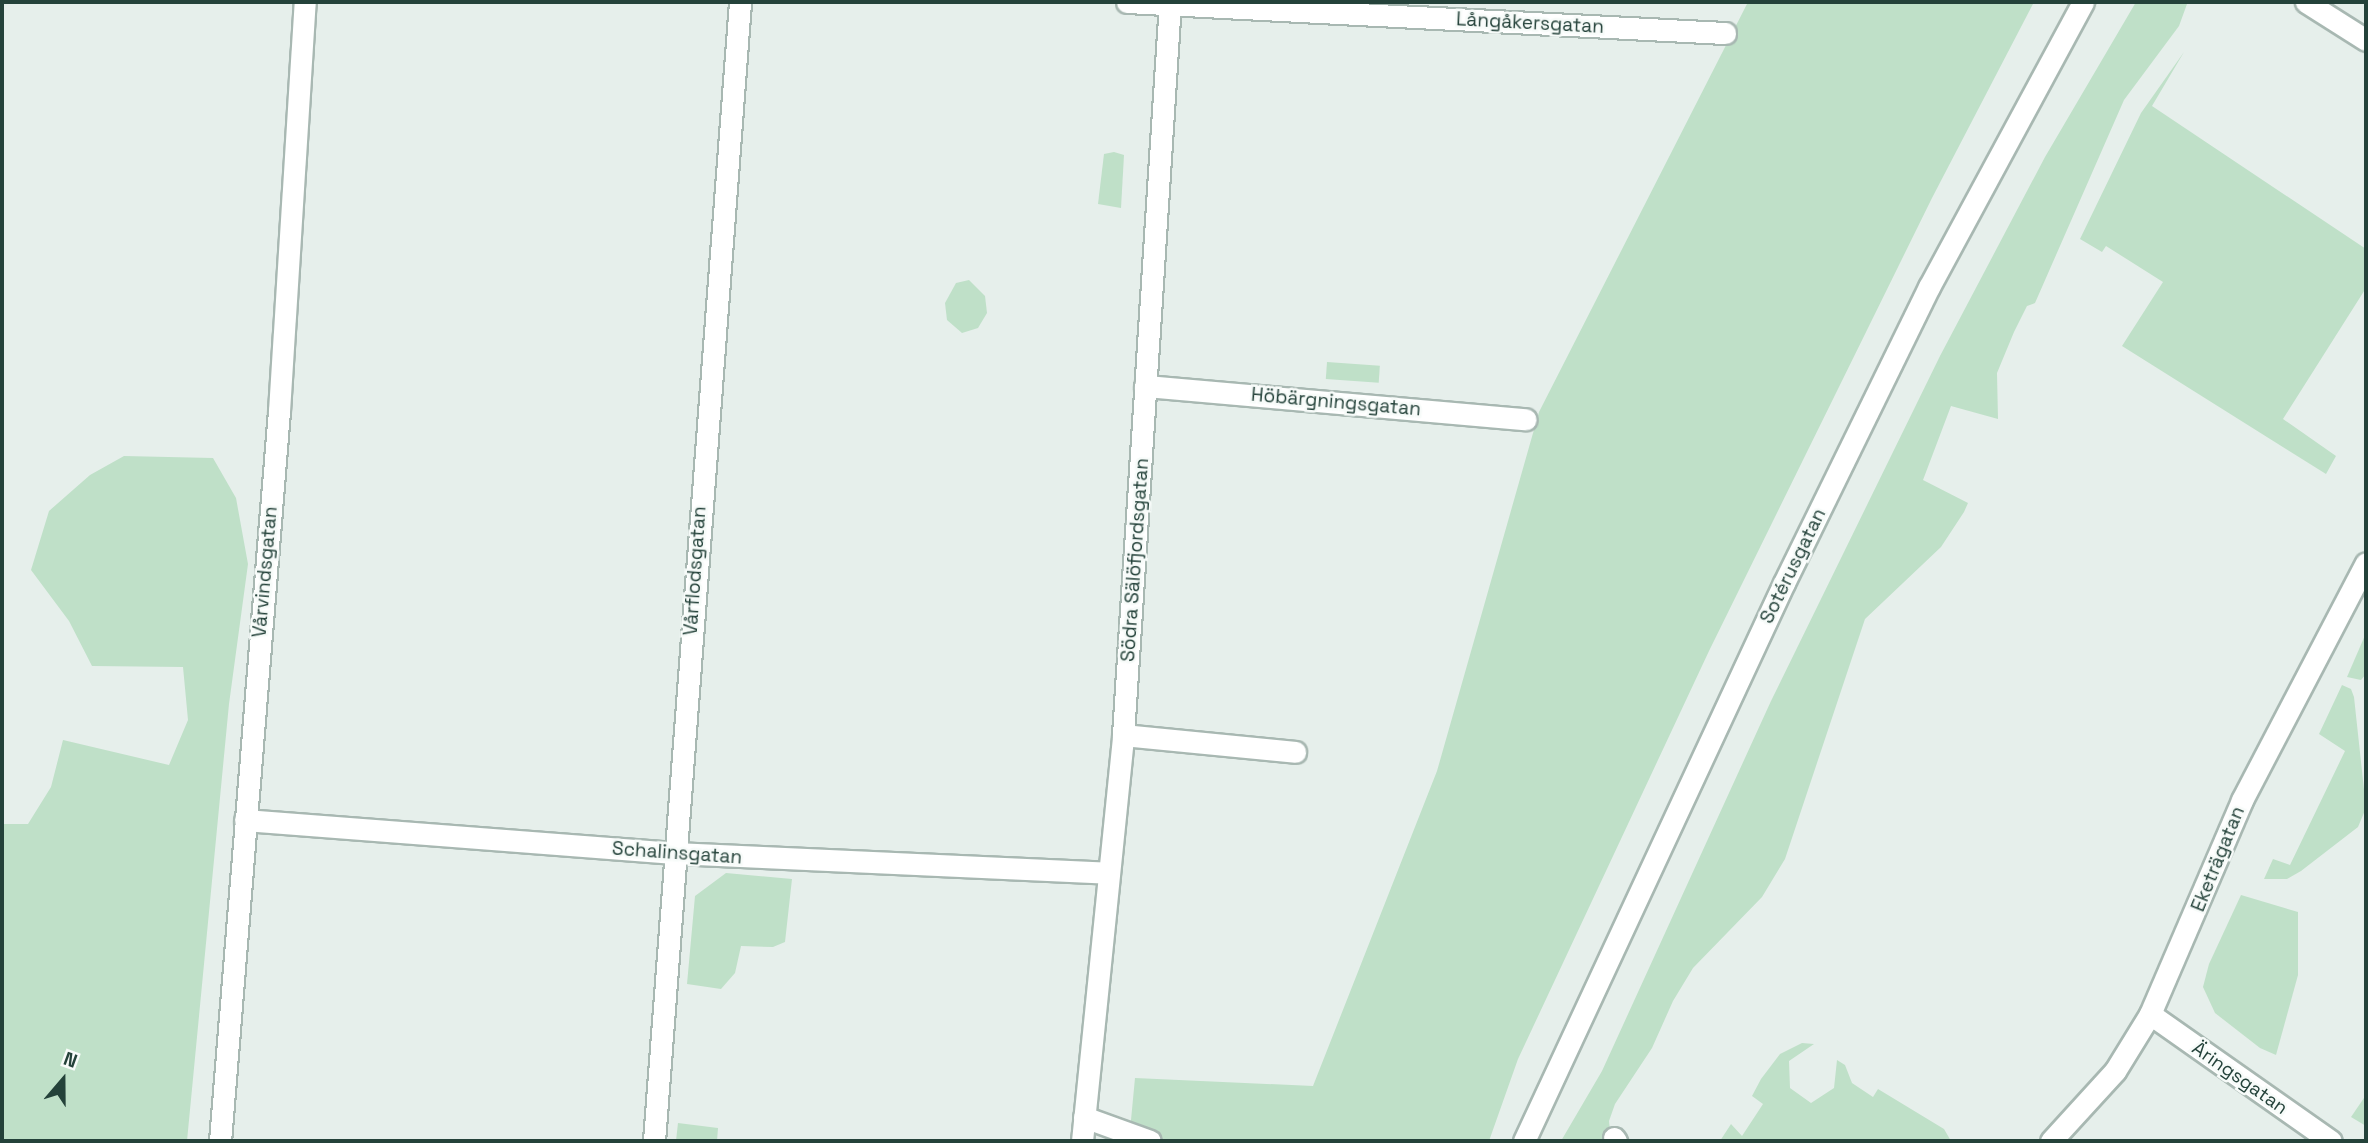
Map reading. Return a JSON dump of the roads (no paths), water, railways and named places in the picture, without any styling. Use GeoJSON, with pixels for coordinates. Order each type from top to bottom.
{"type":"FeatureCollection","features":[{"type":"Feature","properties":{"kind":"street","name":"Vårvindsgatan"},"geometry":{"type":"LineString","coordinates":[[220,1141],[305,2]]}},
{"type":"Feature","properties":{"kind":"street","name":"Vårflodsgatan"},"geometry":{"type":"LineString","coordinates":[[653,1141],[740,2]]}},
{"type":"Feature","properties":{"kind":"street","name":"Långåkersgatan"},"geometry":{"type":"LineString","coordinates":[[1126,2],[1725,33]]}},
{"type":"Feature","properties":{"kind":"street","name":"Sotérusgatan"},"geometry":{"type":"LineString","coordinates":[[1524,1141],[1796,558],[1929,287],[2083,2]]}},
{"type":"Feature","properties":{"kind":"street"},"geometry":{"type":"LineString","coordinates":[[2306,2],[2366,40]]}},
{"type":"Feature","properties":{"kind":"street","name":"Södra Sälöfjordsgatan"},"geometry":{"type":"LineString","coordinates":[[1082,1141],[1123,735],[1170,3]]}},
{"type":"Feature","properties":{"kind":"street","name":"Höbärgningsgatan"},"geometry":{"type":"LineString","coordinates":[[1145,386],[1526,419]]}},
{"type":"Feature","properties":{"kind":"street","name":"Eketrägatan"},"geometry":{"type":"LineString","coordinates":[[2051,1141],[2115,1071],[2150,1014],[2242,800],[2366,564]]}},
{"type":"Feature","properties":{"kind":"street"},"geometry":{"type":"LineString","coordinates":[[1123,735],[1295,752]]}},
{"type":"Feature","properties":{"kind":"street","name":"Schalinsgatan"},"geometry":{"type":"LineString","coordinates":[[245,820],[674,853],[1109,873]]}},
{"type":"Feature","properties":{"kind":"street","name":"Äringsgatan"},"geometry":{"type":"LineString","coordinates":[[2150,1014],[2331,1141]]}},
{"type":"Feature","properties":{"kind":"street"},"geometry":{"type":"LineString","coordinates":[[1084,1117],[1150,1141]]}}]}
